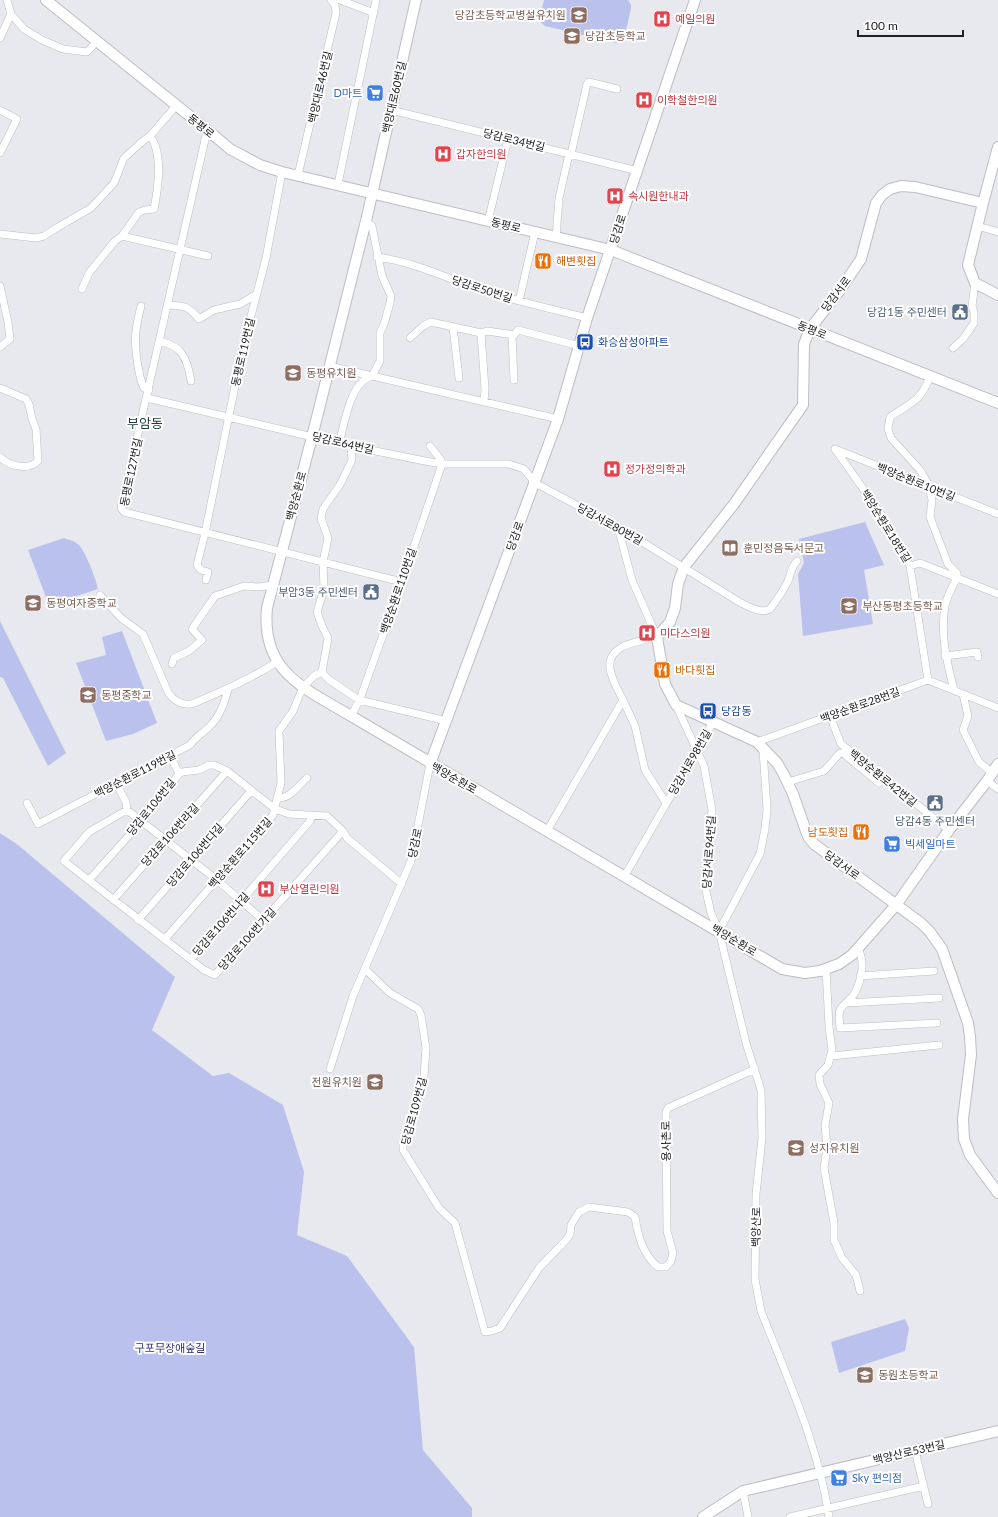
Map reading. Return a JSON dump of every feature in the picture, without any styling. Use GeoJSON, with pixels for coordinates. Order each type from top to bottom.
{"type":"FeatureCollection","features":[{"type":"Feature","properties":{"kind":"main road","name":"동평로"},"geometry":{"type":"LineString","coordinates":[[46,0],[230,149],[260,165],[282,172],[338,184],[612,250],[998,403]]}},
{"type":"Feature","properties":{"kind":"main road","name":"백양대로60번길"},"geometry":{"type":"LineString","coordinates":[[372,193],[416,0]]}},
{"type":"Feature","properties":{"kind":"main road","name":"당감로"},"geometry":{"type":"LineString","coordinates":[[430,764],[558,419],[587,318],[612,250],[695,0]]}},
{"type":"Feature","properties":{"kind":"main road"},"geometry":{"type":"LineString","coordinates":[[998,147],[996,162],[983,203],[968,266],[975,283],[981,288],[998,295]]}},
{"type":"Feature","properties":{"kind":"main road","name":"당감서로"},"geometry":{"type":"LineString","coordinates":[[657,637],[670,622],[675,608],[678,584],[684,567],[734,504],[801,409],[804,398],[804,344],[810,329],[840,290],[861,259],[876,203],[882,195],[890,189],[901,186],[915,187],[983,203]]}},
{"type":"Feature","properties":{"kind":"main road","name":"백양순환로"},"geometry":{"type":"LineString","coordinates":[[372,193],[312,436],[267,608],[267,625],[270,646],[277,662],[288,675],[303,687],[430,764],[782,969],[789,971],[805,973],[826,969],[847,960],[896,904],[998,764]]}},
{"type":"Feature","properties":{"kind":"main road"},"geometry":{"type":"LineString","coordinates":[[657,637],[665,684],[676,705]]}},
{"type":"Feature","properties":{"kind":"main road","name":"당감서로"},"geometry":{"type":"LineString","coordinates":[[676,705],[760,746],[777,763],[788,782],[806,831],[814,844],[918,920],[938,941],[968,1023],[971,1046],[963,1119],[964,1139],[970,1155],[998,1194]]}},
{"type":"Feature","properties":{"kind":"main road","name":"백양산로53번길"},"geometry":{"type":"LineString","coordinates":[[743,1491],[998,1431]]}},
{"type":"Feature","properties":{"kind":"main road"},"geometry":{"type":"LineString","coordinates":[[703,1517],[743,1491]]}},
{"type":"Feature","properties":{"kind":"street"},"geometry":{"type":"LineString","coordinates":[[7,0],[11,14],[24,29],[42,40],[63,49],[86,52],[97,41]]}},
{"type":"Feature","properties":{"kind":"street","name":"백양대로46번길"},"geometry":{"type":"LineString","coordinates":[[298,175],[336,13],[335,5],[331,0]]}},
{"type":"Feature","properties":{"kind":"street"},"geometry":{"type":"LineString","coordinates":[[340,0],[374,13]]}},
{"type":"Feature","properties":{"kind":"street"},"geometry":{"type":"LineString","coordinates":[[338,184],[376,0]]}},
{"type":"Feature","properties":{"kind":"street"},"geometry":{"type":"LineString","coordinates":[[0,38],[11,14]]}},
{"type":"Feature","properties":{"kind":"street"},"geometry":{"type":"LineString","coordinates":[[556,237],[559,198],[587,84],[589,82],[617,89]]}},
{"type":"Feature","properties":{"kind":"street"},"geometry":{"type":"LineString","coordinates":[[0,234],[36,238],[44,236],[58,226],[91,208],[114,183],[124,158],[150,136],[176,106]]}},
{"type":"Feature","properties":{"kind":"street"},"geometry":{"type":"LineString","coordinates":[[0,110],[17,119],[0,153]]}},
{"type":"Feature","properties":{"kind":"street","name":"당감로34번길"},"geometry":{"type":"LineString","coordinates":[[391,110],[638,171]]}},
{"type":"Feature","properties":{"kind":"street","name":"동평로127번길"},"geometry":{"type":"LineString","coordinates":[[207,131],[121,508],[124,512],[402,582]]}},
{"type":"Feature","properties":{"kind":"street"},"geometry":{"type":"LineString","coordinates":[[82,289],[90,273],[115,241],[122,236],[139,212],[154,209],[158,191],[158,174],[155,142],[150,136]]}},
{"type":"Feature","properties":{"kind":"street"},"geometry":{"type":"LineString","coordinates":[[488,221],[508,139]]}},
{"type":"Feature","properties":{"kind":"street","name":"동평로119번길"},"geometry":{"type":"LineString","coordinates":[[206,580],[208,572],[201,570],[197,565],[205,533],[243,347],[266,258],[282,172]]}},
{"type":"Feature","properties":{"kind":"street"},"geometry":{"type":"LineString","coordinates":[[339,443],[352,398],[358,387],[367,377],[372,376],[380,361],[380,332],[384,324],[391,296],[382,276],[372,226],[366,221]]}},
{"type":"Feature","properties":{"kind":"street"},"geometry":{"type":"LineString","coordinates":[[977,226],[998,232]]}},
{"type":"Feature","properties":{"kind":"street"},"geometry":{"type":"LineString","coordinates":[[519,301],[535,232]]}},
{"type":"Feature","properties":{"kind":"street"},"geometry":{"type":"LineString","coordinates":[[122,236],[208,256]]}},
{"type":"Feature","properties":{"kind":"street","name":"당감로50번길"},"geometry":{"type":"LineString","coordinates":[[377,257],[411,263],[437,272],[450,279],[519,301],[587,318]]}},
{"type":"Feature","properties":{"kind":"street"},"geometry":{"type":"LineString","coordinates":[[953,348],[963,339],[974,322],[974,312],[972,306],[975,283]]}},
{"type":"Feature","properties":{"kind":"street"},"geometry":{"type":"LineString","coordinates":[[0,288],[8,322],[10,339],[0,347]]}},
{"type":"Feature","properties":{"kind":"street"},"geometry":{"type":"LineString","coordinates":[[168,305],[185,306],[199,319],[214,310],[240,304],[257,294]]}},
{"type":"Feature","properties":{"kind":"street"},"geometry":{"type":"LineString","coordinates":[[141,306],[135,342],[140,380],[144,388],[149,390]]}},
{"type":"Feature","properties":{"kind":"street"},"geometry":{"type":"LineString","coordinates":[[410,338],[423,326],[431,322],[481,333],[487,331],[512,334],[518,330],[580,346]]}},
{"type":"Feature","properties":{"kind":"street"},"geometry":{"type":"LineString","coordinates":[[453,327],[459,378]]}},
{"type":"Feature","properties":{"kind":"street"},"geometry":{"type":"LineString","coordinates":[[481,333],[485,389],[484,402]]}},
{"type":"Feature","properties":{"kind":"street"},"geometry":{"type":"LineString","coordinates":[[512,334],[514,380]]}},
{"type":"Feature","properties":{"kind":"street"},"geometry":{"type":"LineString","coordinates":[[160,341],[179,349],[190,373],[191,381]]}},
{"type":"Feature","properties":{"kind":"street"},"geometry":{"type":"LineString","coordinates":[[329,366],[558,419]]}},
{"type":"Feature","properties":{"kind":"street"},"geometry":{"type":"LineString","coordinates":[[930,376],[926,388],[916,401],[890,417],[888,429],[891,438],[920,470],[930,487],[932,500],[930,517],[948,564],[957,573],[957,577],[945,605],[944,622],[945,656],[954,690]]}},
{"type":"Feature","properties":{"kind":"street"},"geometry":{"type":"LineString","coordinates":[[0,388],[26,399],[29,404],[32,419],[36,428],[38,461],[31,466],[16,466],[6,462],[0,457]]}},
{"type":"Feature","properties":{"kind":"street","name":"당감로64번길"},"geometry":{"type":"LineString","coordinates":[[147,398],[351,446],[442,464],[514,465],[524,469],[535,483]]}},
{"type":"Feature","properties":{"kind":"street"},"geometry":{"type":"LineString","coordinates":[[322,672],[328,638],[317,612],[324,589],[323,562],[328,538],[321,518],[323,509],[341,483],[352,460],[351,446]]}},
{"type":"Feature","properties":{"kind":"street"},"geometry":{"type":"LineString","coordinates":[[430,446],[442,460],[442,464]]}},
{"type":"Feature","properties":{"kind":"street","name":"백양순환로10번길"},"geometry":{"type":"LineString","coordinates":[[835,449],[998,514]]}},
{"type":"Feature","properties":{"kind":"street","name":"백양순환로18번길"},"geometry":{"type":"LineString","coordinates":[[835,449],[881,514],[910,566],[920,563],[998,594]]}},
{"type":"Feature","properties":{"kind":"street","name":"백양순환로110번길"},"geometry":{"type":"LineString","coordinates":[[351,716],[359,700],[402,582],[442,464]]}},
{"type":"Feature","properties":{"kind":"street","name":"당감서로80번길"},"geometry":{"type":"LineString","coordinates":[[535,483],[618,527],[684,567]]}},
{"type":"Feature","properties":{"kind":"street"},"geometry":{"type":"LineString","coordinates":[[618,527],[632,580],[657,637]]}},
{"type":"Feature","properties":{"kind":"street"},"geometry":{"type":"LineString","coordinates":[[684,567],[741,603],[758,611],[763,611],[770,609],[779,596],[789,580],[792,566],[797,561]]}},
{"type":"Feature","properties":{"kind":"street"},"geometry":{"type":"LineString","coordinates":[[910,566],[928,680],[998,708]]}},
{"type":"Feature","properties":{"kind":"street"},"geometry":{"type":"LineString","coordinates":[[172,664],[174,658],[190,651],[202,640],[192,629],[215,596],[244,586],[258,587],[273,585]]}},
{"type":"Feature","properties":{"kind":"street"},"geometry":{"type":"LineString","coordinates":[[100,595],[121,618],[143,634],[168,692],[173,699],[180,703],[191,704],[228,689],[277,662]]}},
{"type":"Feature","properties":{"kind":"street","name":"당감서로98번길"},"geometry":{"type":"LineString","coordinates":[[657,637],[625,645],[615,653],[612,658],[610,669],[635,726],[645,770],[666,803]]}},
{"type":"Feature","properties":{"kind":"street"},"geometry":{"type":"LineString","coordinates":[[945,656],[977,652],[978,657]]}},
{"type":"Feature","properties":{"kind":"street"},"geometry":{"type":"LineString","coordinates":[[303,687],[314,676],[322,672]]}},
{"type":"Feature","properties":{"kind":"street"},"geometry":{"type":"LineString","coordinates":[[322,672],[328,679],[359,700],[447,721]]}},
{"type":"Feature","properties":{"kind":"street","name":"백양순환로28번길"},"geometry":{"type":"LineString","coordinates":[[760,746],[830,716],[928,680]]}},
{"type":"Feature","properties":{"kind":"street","name":"백양순환로115번길"},"geometry":{"type":"LineString","coordinates":[[165,939],[273,815],[281,783],[279,731],[293,711],[303,687]]}},
{"type":"Feature","properties":{"kind":"street","name":"백양순환로119번길"},"geometry":{"type":"LineString","coordinates":[[27,803],[38,824],[116,783],[171,757],[190,746],[194,739],[209,728],[226,700],[228,689]]}},
{"type":"Feature","properties":{"kind":"street"},"geometry":{"type":"LineString","coordinates":[[963,694],[968,716],[963,730],[979,762],[998,789]]}},
{"type":"Feature","properties":{"kind":"street"},"geometry":{"type":"LineString","coordinates":[[547,831],[623,700]]}},
{"type":"Feature","properties":{"kind":"street","name":"당감서로94번길"},"geometry":{"type":"LineString","coordinates":[[676,705],[704,766],[712,810],[705,885],[711,913],[719,931]]}},
{"type":"Feature","properties":{"kind":"street","name":"백양순환로42번길"},"geometry":{"type":"LineString","coordinates":[[830,716],[841,744],[949,830]]}},
{"type":"Feature","properties":{"kind":"street","name":"당감서로98번길"},"geometry":{"type":"LineString","coordinates":[[624,877],[713,722]]}},
{"type":"Feature","properties":{"kind":"street"},"geometry":{"type":"LineString","coordinates":[[719,931],[760,854],[767,809],[760,746]]}},
{"type":"Feature","properties":{"kind":"street"},"geometry":{"type":"LineString","coordinates":[[788,782],[824,771],[840,753],[879,783]]}},
{"type":"Feature","properties":{"kind":"street"},"geometry":{"type":"LineString","coordinates":[[171,757],[179,774]]}},
{"type":"Feature","properties":{"kind":"street","name":"당감로"},"geometry":{"type":"LineString","coordinates":[[330,1069],[353,996],[411,861],[430,764]]}},
{"type":"Feature","properties":{"kind":"street","name":"당감로106번길"},"geometry":{"type":"LineString","coordinates":[[89,880],[142,821],[179,774],[190,770],[199,770],[209,765],[214,765],[228,771],[275,809],[289,814],[327,816],[344,831],[348,838],[402,884]]}},
{"type":"Feature","properties":{"kind":"street","name":"당감로106번라길"},"geometry":{"type":"LineString","coordinates":[[113,900],[228,771]]}},
{"type":"Feature","properties":{"kind":"street"},"geometry":{"type":"LineString","coordinates":[[278,798],[288,796],[306,778]]}},
{"type":"Feature","properties":{"kind":"street"},"geometry":{"type":"LineString","coordinates":[[116,783],[126,802],[127,810],[217,880],[263,920]]}},
{"type":"Feature","properties":{"kind":"street","name":"당감로106번다길"},"geometry":{"type":"LineString","coordinates":[[138,920],[251,791]]}},
{"type":"Feature","properties":{"kind":"street"},"geometry":{"type":"LineString","coordinates":[[127,810],[89,832],[64,861],[138,920],[191,959]]}},
{"type":"Feature","properties":{"kind":"street","name":"당감로106번나길"},"geometry":{"type":"LineString","coordinates":[[191,959],[310,821],[311,816]]}},
{"type":"Feature","properties":{"kind":"street","name":"당감로106번가길"},"geometry":{"type":"LineString","coordinates":[[191,959],[204,970],[215,975],[344,831]]}},
{"type":"Feature","properties":{"kind":"street","name":"백양산로"},"geometry":{"type":"LineString","coordinates":[[719,931],[746,1043],[761,1090],[762,1123],[756,1201],[755,1279],[758,1301],[799,1405],[820,1474],[829,1517]]}},
{"type":"Feature","properties":{"kind":"street"},"geometry":{"type":"LineString","coordinates":[[858,949],[862,955],[860,976],[854,994],[841,1008],[839,1013],[840,1028],[937,1023]]}},
{"type":"Feature","properties":{"kind":"street","name":"당감로109번길"},"geometry":{"type":"LineString","coordinates":[[365,969],[390,992],[418,1009],[422,1015],[426,1048],[424,1076],[403,1144],[403,1150],[439,1208],[455,1223],[485,1332],[500,1328],[539,1268],[567,1239],[570,1234],[571,1226],[579,1212],[589,1207],[628,1212],[635,1217],[642,1245],[648,1256],[658,1267],[666,1267]]}},
{"type":"Feature","properties":{"kind":"street"},"geometry":{"type":"LineString","coordinates":[[826,969],[829,1027],[832,1050],[828,1065],[819,1075],[820,1084],[829,1103],[825,1126],[827,1148],[824,1168],[834,1223],[834,1240],[842,1258],[856,1276],[860,1291]]}},
{"type":"Feature","properties":{"kind":"street"},"geometry":{"type":"LineString","coordinates":[[860,976],[934,972]]}},
{"type":"Feature","properties":{"kind":"street"},"geometry":{"type":"LineString","coordinates":[[846,1003],[939,998]]}},
{"type":"Feature","properties":{"kind":"street"},"geometry":{"type":"LineString","coordinates":[[831,1056],[939,1045]]}},
{"type":"Feature","properties":{"kind":"street","name":"용사촌로"},"geometry":{"type":"LineString","coordinates":[[666,1267],[671,1261],[673,1253],[667,1231],[666,1112],[668,1108],[755,1069]]}},
{"type":"Feature","properties":{"kind":"street"},"geometry":{"type":"LineString","coordinates":[[915,1451],[928,1504]]}},
{"type":"Feature","properties":{"kind":"street"},"geometry":{"type":"LineString","coordinates":[[790,1517],[924,1486]]}},
{"type":"Feature","properties":{"kind":"street"},"geometry":{"type":"LineString","coordinates":[[743,1491],[748,1517]]}},
{"type":"Feature","properties":{"kind":"green space"},"geometry":{"type":"Polygon","coordinates":[[[544,0],[628,0],[631,8],[624,40],[616,43],[545,26],[539,21],[544,0]]]}},
{"type":"Feature","properties":{"kind":"green space"},"geometry":{"type":"Polygon","coordinates":[[[865,522],[884,565],[864,570],[873,624],[803,636],[798,574],[804,563],[799,539],[865,522]]]}},
{"type":"Feature","properties":{"kind":"green space"},"geometry":{"type":"Polygon","coordinates":[[[64,538],[76,542],[82,549],[98,589],[49,605],[28,550],[64,538]]]}},
{"type":"Feature","properties":{"kind":"green space"},"geometry":{"type":"Polygon","coordinates":[[[0,621],[66,753],[48,766],[3,678],[0,677],[0,621]]]}},
{"type":"Feature","properties":{"kind":"green space"},"geometry":{"type":"Polygon","coordinates":[[[122,631],[157,723],[133,734],[106,741],[76,663],[106,655],[102,637],[122,631]]]}},
{"type":"Feature","properties":{"kind":"green space","name":"구포무장애숲길"},"geometry":{"type":"Polygon","coordinates":[[[0,833],[18,845],[175,977],[152,1030],[213,1076],[229,1073],[283,1105],[304,1172],[297,1235],[347,1256],[414,1347],[423,1450],[472,1508],[472,1517],[0,1517],[0,833]]]}},
{"type":"Feature","properties":{"kind":"green space"},"geometry":{"type":"Polygon","coordinates":[[[905,1319],[909,1328],[905,1351],[839,1373],[831,1342],[905,1319]]]}},
{"type":"Feature","properties":{"kind":"place","name":"당감초등학교병설유치원"},"geometry":{"type":"Point","coordinates":[579,15]}},
{"type":"Feature","properties":{"kind":"place","name":"예일의원"},"geometry":{"type":"Point","coordinates":[662,19]}},
{"type":"Feature","properties":{"kind":"place","name":"당감초등학교"},"geometry":{"type":"Point","coordinates":[572,36]}},
{"type":"Feature","properties":{"kind":"place","name":"D마트"},"geometry":{"type":"Point","coordinates":[375,93]}},
{"type":"Feature","properties":{"kind":"place","name":"이학철한의원"},"geometry":{"type":"Point","coordinates":[644,100]}},
{"type":"Feature","properties":{"kind":"place","name":"갑자한의원"},"geometry":{"type":"Point","coordinates":[443,154]}},
{"type":"Feature","properties":{"kind":"place","name":"속시원한내과"},"geometry":{"type":"Point","coordinates":[615,196]}},
{"type":"Feature","properties":{"kind":"place","name":"해변횟집"},"geometry":{"type":"Point","coordinates":[543,261]}},
{"type":"Feature","properties":{"kind":"place","name":"당감1동 주민센터"},"geometry":{"type":"Point","coordinates":[960,312]}},
{"type":"Feature","properties":{"kind":"place","name":"화승삼성아파트"},"geometry":{"type":"Point","coordinates":[585,342]}},
{"type":"Feature","properties":{"kind":"place","name":"동평유치원"},"geometry":{"type":"Point","coordinates":[293,373]}},
{"type":"Feature","properties":{"kind":"place","name":"정가정의학과"},"geometry":{"type":"Point","coordinates":[612,469]}},
{"type":"Feature","properties":{"kind":"place","name":"훈민정음독서문고"},"geometry":{"type":"Point","coordinates":[730,548]}},
{"type":"Feature","properties":{"kind":"place","name":"부암3동 주민센터"},"geometry":{"type":"Point","coordinates":[371,592]}},
{"type":"Feature","properties":{"kind":"place","name":"동평여자중학교"},"geometry":{"type":"Point","coordinates":[33,603]}},
{"type":"Feature","properties":{"kind":"place","name":"부산동평초등학교"},"geometry":{"type":"Point","coordinates":[849,606]}},
{"type":"Feature","properties":{"kind":"place","name":"미다스의원"},"geometry":{"type":"Point","coordinates":[647,633]}},
{"type":"Feature","properties":{"kind":"place","name":"바다횟집"},"geometry":{"type":"Point","coordinates":[662,670]}},
{"type":"Feature","properties":{"kind":"place","name":"동평중학교"},"geometry":{"type":"Point","coordinates":[88,695]}},
{"type":"Feature","properties":{"kind":"place","name":"당감동"},"geometry":{"type":"Point","coordinates":[708,711]}},
{"type":"Feature","properties":{"kind":"place","name":"당감4동 주민센터"},"geometry":{"type":"Point","coordinates":[935,803]}},
{"type":"Feature","properties":{"kind":"place","name":"남도횟집"},"geometry":{"type":"Point","coordinates":[861,832]}},
{"type":"Feature","properties":{"kind":"place","name":"빅세일마트"},"geometry":{"type":"Point","coordinates":[892,844]}},
{"type":"Feature","properties":{"kind":"place","name":"부산열린의원"},"geometry":{"type":"Point","coordinates":[266,889]}},
{"type":"Feature","properties":{"kind":"place","name":"전원유치원"},"geometry":{"type":"Point","coordinates":[375,1082]}},
{"type":"Feature","properties":{"kind":"place","name":"성지유치원"},"geometry":{"type":"Point","coordinates":[796,1148]}},
{"type":"Feature","properties":{"kind":"place","name":"동원초등학교"},"geometry":{"type":"Point","coordinates":[865,1375]}},
{"type":"Feature","properties":{"kind":"place","name":"Sky 편의점"},"geometry":{"type":"Point","coordinates":[839,1478]}},
{"type":"Feature","properties":{"kind":"district","name":"부암동"},"geometry":{"type":"Point","coordinates":[145,423]}}]}
